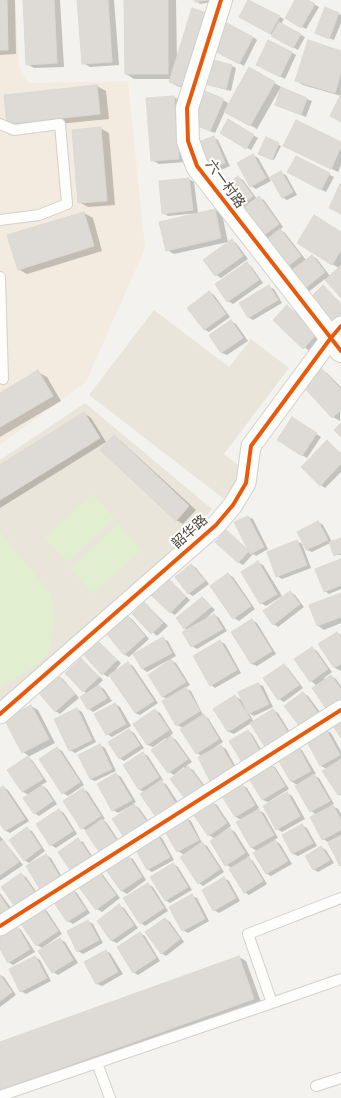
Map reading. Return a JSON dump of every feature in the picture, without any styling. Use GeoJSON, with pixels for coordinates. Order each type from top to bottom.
{"type":"FeatureCollection","features":[{"type":"Feature","properties":{"kind":"street","name":"六一村路"},"geometry":{"type":"LineString","coordinates":[[221,0],[187,108],[188,141],[197,166],[337,339]]}},
{"type":"Feature","properties":{"kind":"street","name":"韶华路"},"geometry":{"type":"LineString","coordinates":[[0,714],[220,520],[233,505],[246,483],[250,446],[337,339]]}},
{"type":"Feature","properties":{"kind":"street"},"geometry":{"type":"LineString","coordinates":[[0,926],[341,710]]}},
{"type":"Feature","properties":{"kind":"lane"},"geometry":{"type":"LineString","coordinates":[[0,124],[14,130],[60,124],[67,204],[39,215],[0,220]]}},
{"type":"Feature","properties":{"kind":"lane"},"geometry":{"type":"LineString","coordinates":[[0,277],[3,379]]}},
{"type":"Feature","properties":{"kind":"lane"},"geometry":{"type":"LineString","coordinates":[[272,1003],[248,934],[341,898]]}},
{"type":"Feature","properties":{"kind":"lane"},"geometry":{"type":"LineString","coordinates":[[0,1096],[341,979]]}},
{"type":"Feature","properties":{"kind":"lane"},"geometry":{"type":"LineString","coordinates":[[97,1063],[110,1098]]}},
{"type":"Feature","properties":{"kind":"lane"},"geometry":{"type":"LineString","coordinates":[[316,1086],[341,1078]]}},
{"type":"Feature","properties":{"kind":"shaded area"},"geometry":{"type":"Polygon","coordinates":[[[0,0],[15,0],[19,67],[29,83],[128,81],[145,248],[86,382],[0,445],[0,0]]]}},
{"type":"Feature","properties":{"kind":"shaded area"},"geometry":{"type":"Polygon","coordinates":[[[154,310],[229,367],[251,339],[289,368],[224,454],[245,471],[224,499],[89,395],[154,310]]]}},
{"type":"Feature","properties":{"kind":"shaded area"},"geometry":{"type":"Polygon","coordinates":[[[85,403],[212,509],[156,571],[0,704],[0,460],[85,403]]]}},
{"type":"Feature","properties":{"kind":"green space"},"geometry":{"type":"Polygon","coordinates":[[[93,494],[115,519],[67,562],[44,537],[93,494]]]}},
{"type":"Feature","properties":{"kind":"green space"},"geometry":{"type":"Polygon","coordinates":[[[119,524],[142,550],[93,594],[70,569],[119,524]]]}},
{"type":"Feature","properties":{"kind":"green space"},"geometry":{"type":"Polygon","coordinates":[[[0,531],[49,592],[54,606],[55,621],[47,655],[37,666],[0,687],[0,531]]]}},
{"type":"Feature","properties":{"kind":"building"},"geometry":{"type":"Polygon","coordinates":[[[0,0],[7,0],[8,50],[0,50],[0,0]]]}},
{"type":"Feature","properties":{"kind":"building"},"geometry":{"type":"Polygon","coordinates":[[[23,0],[54,0],[57,63],[26,65],[23,0]]]}},
{"type":"Feature","properties":{"kind":"building"},"geometry":{"type":"Polygon","coordinates":[[[77,0],[108,0],[112,62],[82,64],[77,0]]]}},
{"type":"Feature","properties":{"kind":"building"},"geometry":{"type":"Polygon","coordinates":[[[124,0],[168,0],[168,74],[125,74],[124,0]]]}},
{"type":"Feature","properties":{"kind":"building"},"geometry":{"type":"Polygon","coordinates":[[[194,0],[208,0],[195,2],[194,0]]]}},
{"type":"Feature","properties":{"kind":"building"},"geometry":{"type":"Polygon","coordinates":[[[248,0],[280,16],[270,34],[239,17],[248,0]]]}},
{"type":"Feature","properties":{"kind":"building"},"geometry":{"type":"Polygon","coordinates":[[[295,0],[308,0],[315,4],[301,28],[285,18],[295,0]]]}},
{"type":"Feature","properties":{"kind":"building"},"geometry":{"type":"Polygon","coordinates":[[[325,7],[339,13],[329,39],[315,33],[325,7]]]}},
{"type":"Feature","properties":{"kind":"building"},"geometry":{"type":"Polygon","coordinates":[[[192,8],[207,13],[185,87],[169,82],[192,8]]]}},
{"type":"Feature","properties":{"kind":"building"},"geometry":{"type":"Polygon","coordinates":[[[223,21],[253,37],[239,64],[209,48],[223,21]]]}},
{"type":"Feature","properties":{"kind":"building"},"geometry":{"type":"Polygon","coordinates":[[[279,22],[301,34],[293,48],[271,36],[279,22]]]}},
{"type":"Feature","properties":{"kind":"building"},"geometry":{"type":"Polygon","coordinates":[[[268,40],[292,52],[280,77],[256,65],[268,40]]]}},
{"type":"Feature","properties":{"kind":"building"},"geometry":{"type":"Polygon","coordinates":[[[308,40],[341,51],[341,73],[335,93],[295,81],[308,40]]]}},
{"type":"Feature","properties":{"kind":"building"},"geometry":{"type":"Polygon","coordinates":[[[210,59],[232,65],[226,89],[204,84],[210,59]]]}},
{"type":"Feature","properties":{"kind":"building"},"geometry":{"type":"Polygon","coordinates":[[[249,67],[275,82],[250,126],[224,112],[249,67]]]}},
{"type":"Feature","properties":{"kind":"building"},"geometry":{"type":"Polygon","coordinates":[[[97,85],[100,114],[7,124],[4,95],[97,85]]]}},
{"type":"Feature","properties":{"kind":"building"},"geometry":{"type":"Polygon","coordinates":[[[281,87],[307,98],[301,115],[275,105],[281,87]]]}},
{"type":"Feature","properties":{"kind":"building"},"geometry":{"type":"Polygon","coordinates":[[[205,91],[224,99],[210,131],[191,123],[205,91]]]}},
{"type":"Feature","properties":{"kind":"building"},"geometry":{"type":"Polygon","coordinates":[[[341,94],[341,122],[330,116],[341,94]]]}},
{"type":"Feature","properties":{"kind":"building"},"geometry":{"type":"Polygon","coordinates":[[[174,96],[179,159],[151,161],[146,98],[174,96]]]}},
{"type":"Feature","properties":{"kind":"building"},"geometry":{"type":"Polygon","coordinates":[[[228,119],[254,135],[246,149],[220,133],[228,119]]]}},
{"type":"Feature","properties":{"kind":"building"},"geometry":{"type":"Polygon","coordinates":[[[296,120],[341,142],[341,147],[331,169],[283,146],[296,120]]]}},
{"type":"Feature","properties":{"kind":"building"},"geometry":{"type":"Polygon","coordinates":[[[101,127],[107,201],[78,203],[72,130],[101,127]]]}},
{"type":"Feature","properties":{"kind":"building"},"geometry":{"type":"Polygon","coordinates":[[[214,136],[225,163],[206,172],[194,144],[214,136]]]}},
{"type":"Feature","properties":{"kind":"building"},"geometry":{"type":"Polygon","coordinates":[[[266,137],[279,143],[272,160],[258,154],[266,137]]]}},
{"type":"Feature","properties":{"kind":"building"},"geometry":{"type":"Polygon","coordinates":[[[253,154],[266,178],[250,187],[237,163],[253,154]]]}},
{"type":"Feature","properties":{"kind":"building"},"geometry":{"type":"Polygon","coordinates":[[[296,156],[330,173],[321,190],[287,172],[296,156]]]}},
{"type":"Feature","properties":{"kind":"building"},"geometry":{"type":"Polygon","coordinates":[[[281,171],[293,192],[282,198],[270,177],[281,171]]]}},
{"type":"Feature","properties":{"kind":"building"},"geometry":{"type":"Polygon","coordinates":[[[238,176],[253,196],[237,208],[222,188],[238,176]]]}},
{"type":"Feature","properties":{"kind":"building"},"geometry":{"type":"Polygon","coordinates":[[[189,178],[193,210],[162,214],[159,181],[189,178]]]}},
{"type":"Feature","properties":{"kind":"building"},"geometry":{"type":"Polygon","coordinates":[[[341,184],[341,214],[329,208],[341,184]]]}},
{"type":"Feature","properties":{"kind":"building"},"geometry":{"type":"Polygon","coordinates":[[[259,196],[279,224],[259,239],[239,211],[259,196]]]}},
{"type":"Feature","properties":{"kind":"building"},"geometry":{"type":"Polygon","coordinates":[[[215,209],[221,238],[166,251],[159,222],[215,209]]]}},
{"type":"Feature","properties":{"kind":"building"},"geometry":{"type":"Polygon","coordinates":[[[84,212],[94,246],[18,270],[7,235],[84,212]]]}},
{"type":"Feature","properties":{"kind":"building"},"geometry":{"type":"Polygon","coordinates":[[[314,215],[341,232],[341,250],[332,265],[297,243],[314,215]]]}},
{"type":"Feature","properties":{"kind":"building"},"geometry":{"type":"Polygon","coordinates":[[[280,229],[301,256],[284,269],[263,242],[280,229]]]}},
{"type":"Feature","properties":{"kind":"building"},"geometry":{"type":"Polygon","coordinates":[[[232,239],[243,256],[215,276],[203,260],[232,239]]]}},
{"type":"Feature","properties":{"kind":"building"},"geometry":{"type":"Polygon","coordinates":[[[312,255],[325,272],[302,291],[288,273],[312,255]]]}},
{"type":"Feature","properties":{"kind":"building"},"geometry":{"type":"Polygon","coordinates":[[[247,262],[259,280],[227,302],[215,284],[247,262]]]}},
{"type":"Feature","properties":{"kind":"building"},"geometry":{"type":"Polygon","coordinates":[[[341,265],[341,298],[325,280],[341,265]]]}},
{"type":"Feature","properties":{"kind":"building"},"geometry":{"type":"Polygon","coordinates":[[[269,285],[278,300],[248,318],[239,303],[269,285]]]}},
{"type":"Feature","properties":{"kind":"building"},"geometry":{"type":"Polygon","coordinates":[[[323,285],[341,304],[341,316],[333,325],[308,300],[323,285]]]}},
{"type":"Feature","properties":{"kind":"building"},"geometry":{"type":"Polygon","coordinates":[[[209,291],[226,314],[204,330],[187,308],[209,291]]]}},
{"type":"Feature","properties":{"kind":"building"},"geometry":{"type":"Polygon","coordinates":[[[287,305],[317,334],[303,349],[273,320],[287,305]]]}},
{"type":"Feature","properties":{"kind":"building"},"geometry":{"type":"Polygon","coordinates":[[[231,320],[243,338],[221,353],[209,335],[231,320]]]}},
{"type":"Feature","properties":{"kind":"building"},"geometry":{"type":"Polygon","coordinates":[[[320,367],[341,389],[341,410],[332,418],[302,385],[320,367]]]}},
{"type":"Feature","properties":{"kind":"building"},"geometry":{"type":"Polygon","coordinates":[[[38,370],[53,396],[0,427],[0,393],[38,370]]]}},
{"type":"Feature","properties":{"kind":"building"},"geometry":{"type":"Polygon","coordinates":[[[84,412],[100,438],[0,500],[0,465],[84,412]]]}},
{"type":"Feature","properties":{"kind":"building"},"geometry":{"type":"Polygon","coordinates":[[[292,417],[317,433],[302,456],[277,440],[292,417]]]}},
{"type":"Feature","properties":{"kind":"building"},"geometry":{"type":"Polygon","coordinates":[[[341,423],[341,437],[334,430],[341,423]]]}},
{"type":"Feature","properties":{"kind":"building"},"geometry":{"type":"Polygon","coordinates":[[[114,435],[189,506],[176,521],[100,450],[114,435]]]}},
{"type":"Feature","properties":{"kind":"building"},"geometry":{"type":"Polygon","coordinates":[[[327,440],[341,454],[341,464],[320,486],[301,467],[327,440]]]}},
{"type":"Feature","properties":{"kind":"building"},"geometry":{"type":"Polygon","coordinates":[[[248,516],[264,547],[250,554],[234,522],[248,516]]]}},
{"type":"Feature","properties":{"kind":"building"},"geometry":{"type":"Polygon","coordinates":[[[318,521],[328,540],[306,550],[297,532],[318,521]]]}},
{"type":"Feature","properties":{"kind":"building"},"geometry":{"type":"Polygon","coordinates":[[[226,530],[249,551],[238,563],[215,542],[226,530]]]}},
{"type":"Feature","properties":{"kind":"building"},"geometry":{"type":"Polygon","coordinates":[[[341,538],[341,553],[334,556],[329,542],[341,538]]]}},
{"type":"Feature","properties":{"kind":"building"},"geometry":{"type":"Polygon","coordinates":[[[297,540],[307,565],[276,577],[267,552],[297,540]]]}},
{"type":"Feature","properties":{"kind":"building"},"geometry":{"type":"Polygon","coordinates":[[[341,559],[341,585],[324,592],[315,569],[341,559]]]}},
{"type":"Feature","properties":{"kind":"building"},"geometry":{"type":"Polygon","coordinates":[[[258,561],[277,594],[260,604],[241,572],[258,561]]]}},
{"type":"Feature","properties":{"kind":"building"},"geometry":{"type":"Polygon","coordinates":[[[191,564],[205,581],[188,594],[175,577],[191,564]]]}},
{"type":"Feature","properties":{"kind":"building"},"geometry":{"type":"Polygon","coordinates":[[[228,573],[251,606],[233,619],[210,586],[228,573]]]}},
{"type":"Feature","properties":{"kind":"building"},"geometry":{"type":"Polygon","coordinates":[[[168,578],[186,597],[170,613],[151,595],[168,578]]]}},
{"type":"Feature","properties":{"kind":"building"},"geometry":{"type":"Polygon","coordinates":[[[290,591],[300,604],[273,625],[263,611],[290,591]]]}},
{"type":"Feature","properties":{"kind":"building"},"geometry":{"type":"Polygon","coordinates":[[[341,593],[341,617],[317,626],[309,605],[341,593]]]}},
{"type":"Feature","properties":{"kind":"building"},"geometry":{"type":"Polygon","coordinates":[[[202,597],[211,607],[184,629],[176,618],[202,597]]]}},
{"type":"Feature","properties":{"kind":"building"},"geometry":{"type":"Polygon","coordinates":[[[144,602],[163,623],[151,634],[132,614],[144,602]]]}},
{"type":"Feature","properties":{"kind":"building"},"geometry":{"type":"Polygon","coordinates":[[[214,614],[223,629],[191,647],[182,632],[214,614]]]}},
{"type":"Feature","properties":{"kind":"building"},"geometry":{"type":"Polygon","coordinates":[[[127,615],[145,636],[124,655],[106,633],[127,615]]]}},
{"type":"Feature","properties":{"kind":"building"},"geometry":{"type":"Polygon","coordinates":[[[252,619],[272,651],[251,664],[231,632],[252,619]]]}},
{"type":"Feature","properties":{"kind":"building"},"geometry":{"type":"Polygon","coordinates":[[[337,632],[341,638],[341,664],[334,668],[318,644],[337,632]]]}},
{"type":"Feature","properties":{"kind":"building"},"geometry":{"type":"Polygon","coordinates":[[[163,637],[172,653],[142,669],[133,654],[163,637]]]}},
{"type":"Feature","properties":{"kind":"building"},"geometry":{"type":"Polygon","coordinates":[[[96,639],[117,660],[102,675],[82,653],[96,639]]]}},
{"type":"Feature","properties":{"kind":"building"},"geometry":{"type":"Polygon","coordinates":[[[220,640],[237,670],[210,686],[193,656],[220,640]]]}},
{"type":"Feature","properties":{"kind":"building"},"geometry":{"type":"Polygon","coordinates":[[[312,647],[328,669],[310,682],[294,659],[312,647]]]}},
{"type":"Feature","properties":{"kind":"building"},"geometry":{"type":"Polygon","coordinates":[[[81,658],[99,677],[83,692],[65,673],[81,658]]]}},
{"type":"Feature","properties":{"kind":"building"},"geometry":{"type":"Polygon","coordinates":[[[171,659],[186,682],[162,697],[148,675],[171,659]]]}},
{"type":"Feature","properties":{"kind":"building"},"geometry":{"type":"Polygon","coordinates":[[[128,662],[154,701],[135,713],[109,675],[128,662]]]}},
{"type":"Feature","properties":{"kind":"building"},"geometry":{"type":"Polygon","coordinates":[[[284,664],[299,685],[278,700],[263,678],[284,664]]]}},
{"type":"Feature","properties":{"kind":"building"},"geometry":{"type":"Polygon","coordinates":[[[58,675],[75,694],[55,712],[38,692],[58,675]]]}},
{"type":"Feature","properties":{"kind":"building"},"geometry":{"type":"Polygon","coordinates":[[[331,675],[341,689],[341,700],[327,710],[312,688],[331,675]]]}},
{"type":"Feature","properties":{"kind":"building"},"geometry":{"type":"Polygon","coordinates":[[[258,683],[269,704],[248,714],[238,692],[258,683]]]}},
{"type":"Feature","properties":{"kind":"building"},"geometry":{"type":"Polygon","coordinates":[[[99,685],[107,698],[88,710],[80,697],[99,685]]]}},
{"type":"Feature","properties":{"kind":"building"},"geometry":{"type":"Polygon","coordinates":[[[186,687],[200,711],[176,726],[162,701],[186,687]]]}},
{"type":"Feature","properties":{"kind":"building"},"geometry":{"type":"Polygon","coordinates":[[[303,692],[318,713],[300,727],[284,706],[303,692]]]}},
{"type":"Feature","properties":{"kind":"building"},"geometry":{"type":"Polygon","coordinates":[[[235,695],[250,718],[228,732],[213,709],[235,695]]]}},
{"type":"Feature","properties":{"kind":"building"},"geometry":{"type":"Polygon","coordinates":[[[115,703],[126,724],[106,735],[94,714],[115,703]]]}},
{"type":"Feature","properties":{"kind":"building"},"geometry":{"type":"Polygon","coordinates":[[[31,705],[49,739],[22,753],[4,719],[31,705]]]}},
{"type":"Feature","properties":{"kind":"building"},"geometry":{"type":"Polygon","coordinates":[[[77,708],[92,740],[69,751],[54,719],[77,708]]]}},
{"type":"Feature","properties":{"kind":"building"},"geometry":{"type":"Polygon","coordinates":[[[155,709],[169,730],[147,745],[133,724],[155,709]]]}},
{"type":"Feature","properties":{"kind":"building"},"geometry":{"type":"Polygon","coordinates":[[[273,709],[289,734],[266,749],[250,723],[273,709]]]}},
{"type":"Feature","properties":{"kind":"building"},"geometry":{"type":"Polygon","coordinates":[[[204,714],[219,739],[196,754],[180,729],[204,714]]]}},
{"type":"Feature","properties":{"kind":"building"},"geometry":{"type":"Polygon","coordinates":[[[341,721],[341,738],[333,726],[341,721]]]}},
{"type":"Feature","properties":{"kind":"building"},"geometry":{"type":"Polygon","coordinates":[[[129,729],[140,745],[119,759],[108,742],[129,729]]]}},
{"type":"Feature","properties":{"kind":"building"},"geometry":{"type":"Polygon","coordinates":[[[326,729],[340,755],[320,766],[306,740],[326,729]]]}},
{"type":"Feature","properties":{"kind":"building"},"geometry":{"type":"Polygon","coordinates":[[[248,730],[261,753],[243,764],[229,741],[248,730]]]}},
{"type":"Feature","properties":{"kind":"building"},"geometry":{"type":"Polygon","coordinates":[[[171,736],[188,759],[168,773],[151,750],[171,736]]]}},
{"type":"Feature","properties":{"kind":"building"},"geometry":{"type":"Polygon","coordinates":[[[100,744],[112,769],[90,779],[78,755],[100,744]]]}},
{"type":"Feature","properties":{"kind":"building"},"geometry":{"type":"Polygon","coordinates":[[[221,745],[234,768],[210,781],[198,757],[221,745]]]}},
{"type":"Feature","properties":{"kind":"building"},"geometry":{"type":"Polygon","coordinates":[[[298,746],[311,771],[291,782],[277,758],[298,746]]]}},
{"type":"Feature","properties":{"kind":"building"},"geometry":{"type":"Polygon","coordinates":[[[57,747],[80,782],[62,794],[39,759],[57,747]]]}},
{"type":"Feature","properties":{"kind":"building"},"geometry":{"type":"Polygon","coordinates":[[[143,752],[159,777],[139,790],[123,765],[143,752]]]}},
{"type":"Feature","properties":{"kind":"building"},"geometry":{"type":"Polygon","coordinates":[[[28,756],[43,779],[22,792],[7,770],[28,756]]]}},
{"type":"Feature","properties":{"kind":"building"},"geometry":{"type":"Polygon","coordinates":[[[341,759],[341,793],[338,795],[322,771],[341,759]]]}},
{"type":"Feature","properties":{"kind":"building"},"geometry":{"type":"Polygon","coordinates":[[[271,763],[285,786],[262,800],[248,777],[271,763]]]}},
{"type":"Feature","properties":{"kind":"building"},"geometry":{"type":"Polygon","coordinates":[[[188,766],[204,787],[186,800],[170,779],[188,766]]]}},
{"type":"Feature","properties":{"kind":"building"},"geometry":{"type":"Polygon","coordinates":[[[116,773],[132,800],[112,811],[97,784],[116,773]]]}},
{"type":"Feature","properties":{"kind":"building"},"geometry":{"type":"Polygon","coordinates":[[[314,774],[330,801],[310,812],[295,786],[314,774]]]}},
{"type":"Feature","properties":{"kind":"building"},"geometry":{"type":"Polygon","coordinates":[[[161,780],[176,804],[156,817],[140,794],[161,780]]]}},
{"type":"Feature","properties":{"kind":"building"},"geometry":{"type":"Polygon","coordinates":[[[242,784],[255,805],[235,817],[222,796],[242,784]]]}},
{"type":"Feature","properties":{"kind":"building"},"geometry":{"type":"Polygon","coordinates":[[[42,785],[53,801],[34,814],[23,798],[42,785]]]}},
{"type":"Feature","properties":{"kind":"building"},"geometry":{"type":"Polygon","coordinates":[[[3,786],[25,819],[5,831],[0,824],[0,788],[3,786]]]}},
{"type":"Feature","properties":{"kind":"building"},"geometry":{"type":"Polygon","coordinates":[[[83,788],[101,816],[81,829],[63,801],[83,788]]]}},
{"type":"Feature","properties":{"kind":"building"},"geometry":{"type":"Polygon","coordinates":[[[287,792],[300,816],[276,830],[263,806],[287,792]]]}},
{"type":"Feature","properties":{"kind":"building"},"geometry":{"type":"Polygon","coordinates":[[[212,801],[227,823],[208,836],[193,814],[212,801]]]}},
{"type":"Feature","properties":{"kind":"building"},"geometry":{"type":"Polygon","coordinates":[[[134,804],[148,823],[125,839],[112,819],[134,804]]]}},
{"type":"Feature","properties":{"kind":"building"},"geometry":{"type":"Polygon","coordinates":[[[333,805],[341,820],[341,830],[322,840],[310,817],[333,805]]]}},
{"type":"Feature","properties":{"kind":"building"},"geometry":{"type":"Polygon","coordinates":[[[59,809],[73,831],[50,846],[36,824],[59,809]]]}},
{"type":"Feature","properties":{"kind":"building"},"geometry":{"type":"Polygon","coordinates":[[[259,809],[274,835],[251,848],[236,822],[259,809]]]}},
{"type":"Feature","properties":{"kind":"building"},"geometry":{"type":"Polygon","coordinates":[[[186,817],[199,840],[177,852],[164,830],[186,817]]]}},
{"type":"Feature","properties":{"kind":"building"},"geometry":{"type":"Polygon","coordinates":[[[102,819],[117,841],[100,853],[85,831],[102,819]]]}},
{"type":"Feature","properties":{"kind":"building"},"geometry":{"type":"Polygon","coordinates":[[[302,824],[313,843],[292,854],[282,835],[302,824]]]}},
{"type":"Feature","properties":{"kind":"building"},"geometry":{"type":"Polygon","coordinates":[[[27,827],[41,848],[24,861],[9,840],[27,827]]]}},
{"type":"Feature","properties":{"kind":"building"},"geometry":{"type":"Polygon","coordinates":[[[230,828],[245,853],[225,866],[210,841],[230,828]]]}},
{"type":"Feature","properties":{"kind":"building"},"geometry":{"type":"Polygon","coordinates":[[[157,834],[170,857],[147,870],[134,846],[157,834]]]}},
{"type":"Feature","properties":{"kind":"building"},"geometry":{"type":"Polygon","coordinates":[[[341,836],[341,865],[340,866],[328,843],[341,836]]]}},
{"type":"Feature","properties":{"kind":"building"},"geometry":{"type":"Polygon","coordinates":[[[78,838],[90,856],[70,870],[58,852],[78,838]]]}},
{"type":"Feature","properties":{"kind":"building"},"geometry":{"type":"Polygon","coordinates":[[[3,840],[19,862],[0,875],[0,842],[3,840]]]}},
{"type":"Feature","properties":{"kind":"building"},"geometry":{"type":"Polygon","coordinates":[[[275,840],[288,861],[266,874],[253,853],[275,840]]]}},
{"type":"Feature","properties":{"kind":"building"},"geometry":{"type":"Polygon","coordinates":[[[202,842],[220,869],[198,884],[180,857],[202,842]]]}},
{"type":"Feature","properties":{"kind":"building"},"geometry":{"type":"Polygon","coordinates":[[[321,846],[330,860],[313,870],[305,856],[321,846]]]}},
{"type":"Feature","properties":{"kind":"building"},"geometry":{"type":"Polygon","coordinates":[[[46,854],[61,879],[41,891],[26,866],[46,854]]]}},
{"type":"Feature","properties":{"kind":"building"},"geometry":{"type":"Polygon","coordinates":[[[128,855],[142,877],[121,891],[106,870],[128,855]]]}},
{"type":"Feature","properties":{"kind":"building"},"geometry":{"type":"Polygon","coordinates":[[[249,857],[263,881],[244,893],[229,869],[249,857]]]}},
{"type":"Feature","properties":{"kind":"building"},"geometry":{"type":"Polygon","coordinates":[[[173,863],[188,887],[165,901],[150,877],[173,863]]]}},
{"type":"Feature","properties":{"kind":"building"},"geometry":{"type":"Polygon","coordinates":[[[98,871],[116,895],[96,910],[78,886],[98,871]]]}},
{"type":"Feature","properties":{"kind":"building"},"geometry":{"type":"Polygon","coordinates":[[[21,873],[36,894],[16,908],[1,887],[21,873]]]}},
{"type":"Feature","properties":{"kind":"building"},"geometry":{"type":"Polygon","coordinates":[[[224,877],[236,898],[213,911],[202,890],[224,877]]]}},
{"type":"Feature","properties":{"kind":"building"},"geometry":{"type":"Polygon","coordinates":[[[148,883],[164,908],[140,924],[123,898],[148,883]]]}},
{"type":"Feature","properties":{"kind":"building"},"geometry":{"type":"Polygon","coordinates":[[[72,889],[86,910],[67,922],[53,901],[72,889]]]}},
{"type":"Feature","properties":{"kind":"building"},"geometry":{"type":"Polygon","coordinates":[[[192,894],[205,919],[182,931],[169,907],[192,894]]]}},
{"type":"Feature","properties":{"kind":"building"},"geometry":{"type":"Polygon","coordinates":[[[0,896],[9,909],[0,916],[0,896]]]}},
{"type":"Feature","properties":{"kind":"building"},"geometry":{"type":"Polygon","coordinates":[[[119,904],[134,925],[111,941],[97,921],[119,904]]]}},
{"type":"Feature","properties":{"kind":"building"},"geometry":{"type":"Polygon","coordinates":[[[43,908],[58,931],[36,946],[20,922],[43,908]]]}},
{"type":"Feature","properties":{"kind":"building"},"geometry":{"type":"Polygon","coordinates":[[[165,918],[180,939],[161,954],[145,932],[165,918]]]}},
{"type":"Feature","properties":{"kind":"building"},"geometry":{"type":"Polygon","coordinates":[[[88,920],[99,940],[77,952],[67,931],[88,920]]]}},
{"type":"Feature","properties":{"kind":"building"},"geometry":{"type":"Polygon","coordinates":[[[17,926],[30,949],[8,963],[0,949],[0,936],[17,926]]]}},
{"type":"Feature","properties":{"kind":"building"},"geometry":{"type":"Polygon","coordinates":[[[140,932],[156,958],[133,973],[117,947],[140,932]]]}},
{"type":"Feature","properties":{"kind":"building"},"geometry":{"type":"Polygon","coordinates":[[[60,938],[73,960],[52,973],[38,951],[60,938]]]}},
{"type":"Feature","properties":{"kind":"building"},"geometry":{"type":"Polygon","coordinates":[[[106,950],[118,972],[96,984],[84,962],[106,950]]]}},
{"type":"Feature","properties":{"kind":"building"},"geometry":{"type":"Polygon","coordinates":[[[35,956],[47,978],[20,992],[9,969],[35,956]]]}},
{"type":"Feature","properties":{"kind":"building"},"geometry":{"type":"Polygon","coordinates":[[[239,956],[254,999],[0,1090],[0,1042],[239,956]]]}},
{"type":"Feature","properties":{"kind":"building"},"geometry":{"type":"Polygon","coordinates":[[[0,975],[12,992],[0,1001],[0,975]]]}},
{"type":"Feature","properties":{"kind":"cycle path"},"geometry":{"type":"LineString","coordinates":[[221,0],[187,108],[188,141],[197,166],[341,351]]}},
{"type":"Feature","properties":{"kind":"cycle path"},"geometry":{"type":"LineString","coordinates":[[0,714],[216,525],[233,505],[246,483],[251,446],[341,326]]}},
{"type":"Feature","properties":{"kind":"cycle path"},"geometry":{"type":"LineString","coordinates":[[0,926],[341,710]]}}]}
